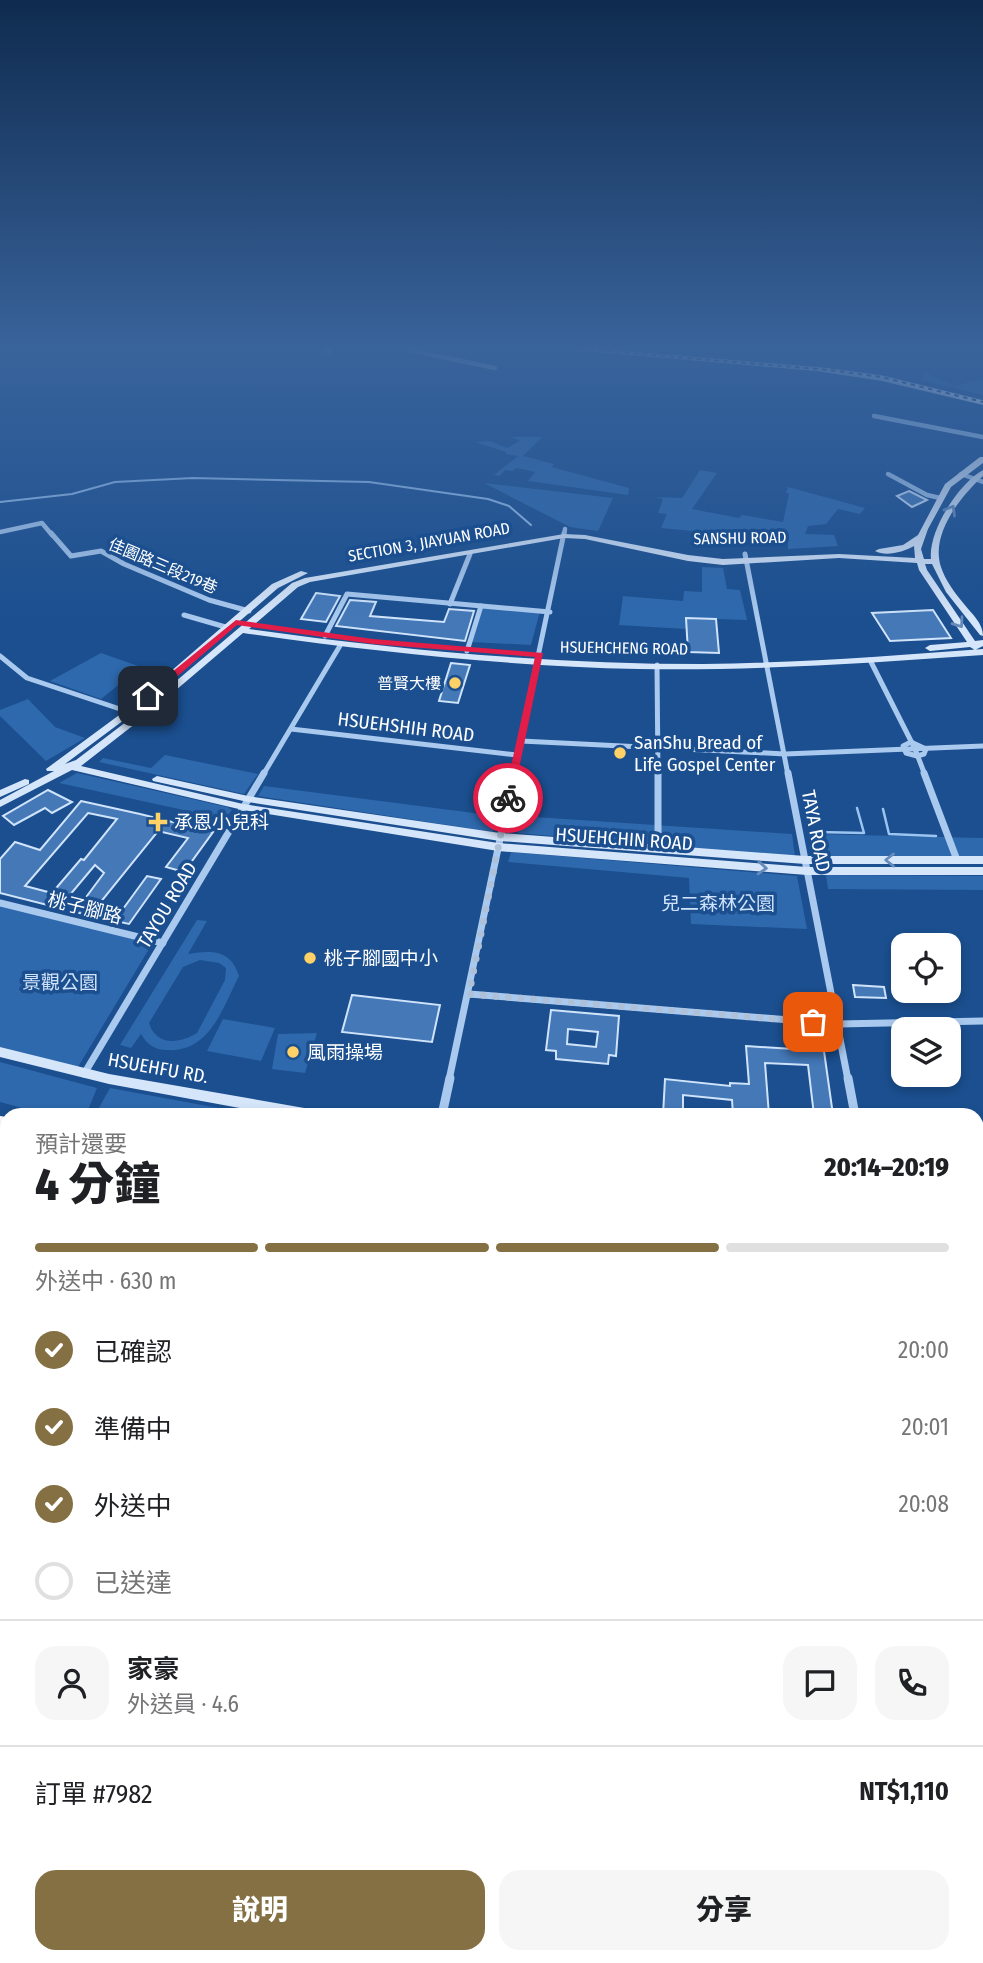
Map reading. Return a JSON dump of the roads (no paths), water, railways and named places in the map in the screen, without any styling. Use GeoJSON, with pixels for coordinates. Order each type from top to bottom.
{"type":"FeatureCollection","features":[{"type":"Feature","properties":{"kind":"street"},"geometry":{"type":"LineString","coordinates":[[861,551],[904,548],[914,543],[940,498],[961,474],[979,465],[983,459]]}},
{"type":"Feature","properties":{"kind":"street"},"geometry":{"type":"LineString","coordinates":[[983,472],[979,481],[964,488],[946,518],[935,559],[948,586],[983,633]]}},
{"type":"Feature","properties":{"kind":"street"},"geometry":{"type":"LineString","coordinates":[[888,474],[927,495],[940,498]]}},
{"type":"Feature","properties":{"kind":"street"},"geometry":{"type":"LineString","coordinates":[[961,474],[979,481]]}},
{"type":"Feature","properties":{"kind":"street","name":"佳園路三段219巷"},"geometry":{"type":"LineString","coordinates":[[0,532],[42,523],[71,556],[102,551],[124,564],[209,600],[249,611]]}},
{"type":"Feature","properties":{"kind":"street"},"geometry":{"type":"LineString","coordinates":[[924,529],[918,557],[934,588],[980,650]]}},
{"type":"Feature","properties":{"kind":"street"},"geometry":{"type":"LineString","coordinates":[[444,1108],[565,533]]}},
{"type":"Feature","properties":{"kind":"street","name":"SECTION 3, JIAYUAN ROAD"},"geometry":{"type":"LineString","coordinates":[[0,804],[70,763],[239,627],[249,611],[275,586],[302,573],[512,536],[565,533],[704,560],[819,556],[935,559]]}},
{"type":"Feature","properties":{"kind":"street","name":"SECTION 3, JIAYUAN ROAD"},"geometry":{"type":"LineString","coordinates":[[0,794],[70,763],[129,712],[295,584],[565,533]]}},
{"type":"Feature","properties":{"kind":"street","name":"SANSHU ROAD"},"geometry":{"type":"LineString","coordinates":[[747,557],[824,549],[918,557]]}},
{"type":"Feature","properties":{"kind":"street"},"geometry":{"type":"LineString","coordinates":[[450,604],[470,554]]}},
{"type":"Feature","properties":{"kind":"street","name":"TAYA ROAD"},"geometry":{"type":"LineString","coordinates":[[747,557],[854,1108]]}},
{"type":"Feature","properties":{"kind":"street"},"geometry":{"type":"LineString","coordinates":[[872,557],[907,567],[934,588]]}},
{"type":"Feature","properties":{"kind":"street"},"geometry":{"type":"LineString","coordinates":[[326,636],[347,594],[550,612]]}},
{"type":"Feature","properties":{"kind":"street"},"geometry":{"type":"LineString","coordinates":[[467,650],[481,606]]}},
{"type":"Feature","properties":{"kind":"street","name":"HSUEHCHENG ROAD"},"geometry":{"type":"LineString","coordinates":[[184,615],[341,644],[657,666],[870,660],[980,650]]}},
{"type":"Feature","properties":{"kind":"street","name":"HSUEHCHENG ROAD"},"geometry":{"type":"LineString","coordinates":[[239,627],[540,658],[767,662],[866,653],[980,650]]}},
{"type":"Feature","properties":{"kind":"street","name":"TAYOU ROAD"},"geometry":{"type":"LineString","coordinates":[[84,1074],[341,644]]}},
{"type":"Feature","properties":{"kind":"street"},"geometry":{"type":"LineString","coordinates":[[0,656],[27,678],[129,712]]}},
{"type":"Feature","properties":{"kind":"street"},"geometry":{"type":"LineString","coordinates":[[870,660],[916,753],[957,860]]}},
{"type":"Feature","properties":{"kind":"street"},"geometry":{"type":"LineString","coordinates":[[657,666],[658,849]]}},
{"type":"Feature","properties":{"kind":"street","name":"HSUEHSHIH ROAD"},"geometry":{"type":"LineString","coordinates":[[291,729],[517,755]]}},
{"type":"Feature","properties":{"kind":"street"},"geometry":{"type":"LineString","coordinates":[[520,741],[785,754],[903,750],[916,753],[926,749],[983,746]]}},
{"type":"Feature","properties":{"kind":"street"},"geometry":{"type":"LineString","coordinates":[[903,750],[905,744],[911,742],[926,749]]}},
{"type":"Feature","properties":{"kind":"street","name":"HSUEHCHIN ROAD"},"geometry":{"type":"LineString","coordinates":[[70,763],[246,803],[499,842],[806,865],[983,871]]}},
{"type":"Feature","properties":{"kind":"street","name":"HSUEHCHIN ROAD"},"geometry":{"type":"LineString","coordinates":[[499,842],[658,849],[806,865],[983,860]]}},
{"type":"Feature","properties":{"kind":"street","name":"桃子腳路"},"geometry":{"type":"LineString","coordinates":[[0,903],[163,943]]}},
{"type":"Feature","properties":{"kind":"street"},"geometry":{"type":"LineString","coordinates":[[469,994],[839,1024],[983,1021]]}},
{"type":"Feature","properties":{"kind":"street","name":"HSUEHFU RD."},"geometry":{"type":"LineString","coordinates":[[0,1052],[84,1074],[271,1108]]}},
{"type":"Feature","properties":{"kind":"waterway"},"geometry":{"type":"LineString","coordinates":[[0,502],[72,494],[115,482],[193,478],[369,482],[488,499],[509,506],[531,525]]}},
{"type":"Feature","properties":{"kind":"waterway"},"geometry":{"type":"LineString","coordinates":[[817,832],[864,833],[857,808]]}},
{"type":"Feature","properties":{"kind":"waterway"},"geometry":{"type":"LineString","coordinates":[[883,809],[889,834],[936,836]]}},
{"type":"Feature","properties":{"kind":"place","name":"普賢大樓"},"geometry":{"type":"Point","coordinates":[455,683]}},
{"type":"Feature","properties":{"kind":"place","name":"SanShu Bread of Life Gospel Center"},"geometry":{"type":"Point","coordinates":[620,753]}},
{"type":"Feature","properties":{"kind":"place","name":"承恩小兒科"},"geometry":{"type":"Point","coordinates":[158,822]}},
{"type":"Feature","properties":{"kind":"place","name":"桃子腳國中小"},"geometry":{"type":"Point","coordinates":[310,958]}},
{"type":"Feature","properties":{"kind":"place","name":"風雨操場"},"geometry":{"type":"Point","coordinates":[293,1052]}},
{"type":"Feature","properties":{"kind":"park label","name":"兒二森林公園"},"geometry":{"type":"Point","coordinates":[718,903]}},
{"type":"Feature","properties":{"kind":"park label","name":"景觀公園"},"geometry":{"type":"Point","coordinates":[60,982]}}]}
